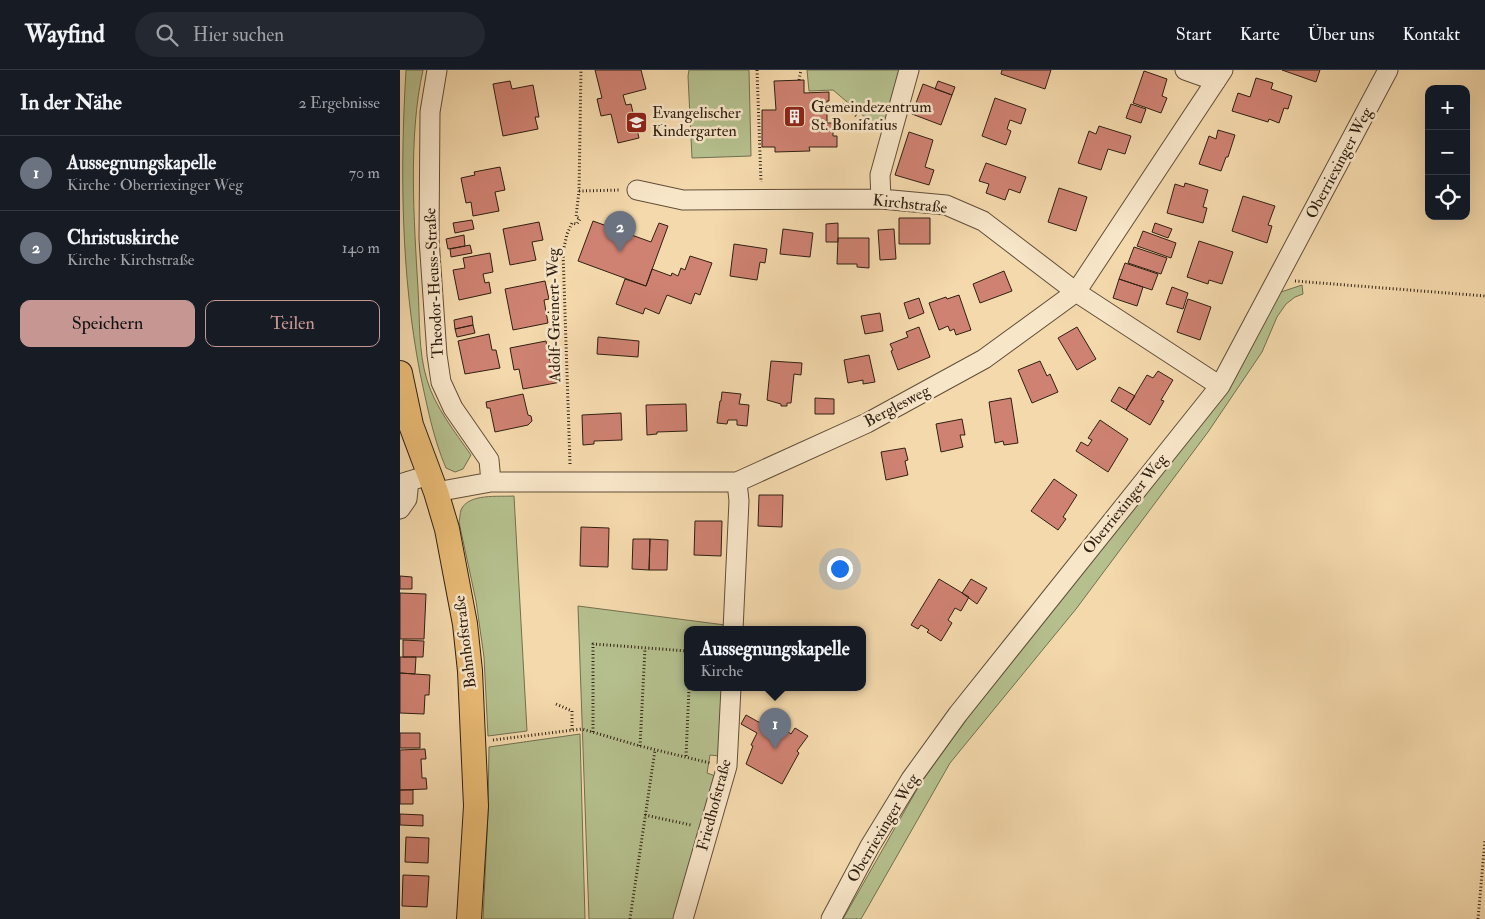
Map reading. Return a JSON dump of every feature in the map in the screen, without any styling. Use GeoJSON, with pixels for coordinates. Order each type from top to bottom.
{"type":"FeatureCollection","features":[{"type":"Feature","properties":{"kind":"main road","name":"Bahnhofstraße"},"geometry":{"type":"LineString","coordinates":[[400,373],[411,426],[419,483],[455,564],[465,624],[470,671],[476,806],[469,919]]}},
{"type":"Feature","properties":{"kind":"street","name":"Theodor-Heuss-Straße"},"geometry":{"type":"LineString","coordinates":[[437,70],[430,112],[429,239],[437,355],[441,382],[453,408],[489,460],[491,482]]}},
{"type":"Feature","properties":{"kind":"street"},"geometry":{"type":"LineString","coordinates":[[881,199],[880,175],[909,70]]}},
{"type":"Feature","properties":{"kind":"street"},"geometry":{"type":"LineString","coordinates":[[1185,70],[1219,75]]}},
{"type":"Feature","properties":{"kind":"street","name":"Oberriexinger Weg"},"geometry":{"type":"LineString","coordinates":[[830,919],[870,846],[911,779],[958,714],[1220,386],[1388,70]]}},
{"type":"Feature","properties":{"kind":"street","name":"Berglesweg"},"geometry":{"type":"LineString","coordinates":[[419,483],[737,482],[867,423],[984,358],[1076,292],[1219,75]]}},
{"type":"Feature","properties":{"kind":"street","name":"Kirchstraße"},"geometry":{"type":"LineString","coordinates":[[637,190],[683,200],[881,199],[946,205],[983,221],[1076,292],[1220,386]]}},
{"type":"Feature","properties":{"kind":"street"},"geometry":{"type":"LineString","coordinates":[[733,626],[739,501],[737,482]]}},
{"type":"Feature","properties":{"kind":"street"},"geometry":{"type":"LineString","coordinates":[[400,510],[419,483]]}},
{"type":"Feature","properties":{"kind":"street","name":"Friedhofstraße"},"geometry":{"type":"LineString","coordinates":[[683,919],[728,766],[731,691]]}},
{"type":"Feature","properties":{"kind":"path","name":"Adolf-Greinert-Weg"},"geometry":{"type":"LineString","coordinates":[[571,482],[563,252],[567,234],[572,223],[578,224],[580,219],[576,216],[579,191],[581,70]]}},
{"type":"Feature","properties":{"kind":"path"},"geometry":{"type":"LineString","coordinates":[[757,70],[761,199]]}},
{"type":"Feature","properties":{"kind":"path"},"geometry":{"type":"LineString","coordinates":[[799,80],[800,70]]}},
{"type":"Feature","properties":{"kind":"path"},"geometry":{"type":"LineString","coordinates":[[842,104],[884,139],[889,141]]}},
{"type":"Feature","properties":{"kind":"path"},"geometry":{"type":"LineString","coordinates":[[579,191],[637,190]]}},
{"type":"Feature","properties":{"kind":"path"},"geometry":{"type":"LineString","coordinates":[[1277,279],[1485,296]]}},
{"type":"Feature","properties":{"kind":"path"},"geometry":{"type":"LineString","coordinates":[[593,732],[593,644],[684,651]]}},
{"type":"Feature","properties":{"kind":"path"},"geometry":{"type":"LineString","coordinates":[[640,746],[645,648]]}},
{"type":"Feature","properties":{"kind":"path"},"geometry":{"type":"LineString","coordinates":[[686,756],[689,691]]}},
{"type":"Feature","properties":{"kind":"path"},"geometry":{"type":"LineString","coordinates":[[556,704],[572,711],[572,730]]}},
{"type":"Feature","properties":{"kind":"path"},"geometry":{"type":"LineString","coordinates":[[488,740],[582,729],[655,750],[728,766]]}},
{"type":"Feature","properties":{"kind":"path"},"geometry":{"type":"LineString","coordinates":[[630,919],[655,750]]}},
{"type":"Feature","properties":{"kind":"path"},"geometry":{"type":"LineString","coordinates":[[645,815],[708,830]]}},
{"type":"Feature","properties":{"kind":"path"},"geometry":{"type":"LineString","coordinates":[[1478,919],[1485,840]]}},
{"type":"Feature","properties":{"kind":"green space"},"geometry":{"type":"Polygon","coordinates":[[[406,70],[423,70],[415,123],[413,179],[422,358],[427,380],[435,400],[471,455],[463,469],[455,472],[446,468],[434,433],[420,373],[409,298],[403,184],[406,70]]]}},
{"type":"Feature","properties":{"kind":"green space"},"geometry":{"type":"Polygon","coordinates":[[[689,70],[749,70],[751,156],[692,158],[689,70]]]}},
{"type":"Feature","properties":{"kind":"green space"},"geometry":{"type":"Polygon","coordinates":[[[807,70],[904,70],[886,135],[833,90],[809,91],[807,70]]]}},
{"type":"Feature","properties":{"kind":"green space"},"geometry":{"type":"Polygon","coordinates":[[[1302,285],[1303,294],[1286,304],[1277,317],[1262,352],[1208,432],[1076,609],[950,763],[861,919],[843,919],[920,784],[966,720],[1214,405],[1275,297],[1281,292],[1302,285]]]}},
{"type":"Feature","properties":{"kind":"green space"},"geometry":{"type":"Polygon","coordinates":[[[514,496],[527,731],[488,736],[484,657],[476,601],[459,522],[461,510],[470,501],[485,497],[514,496]]]}},
{"type":"Feature","properties":{"kind":"green space"},"geometry":{"type":"Polygon","coordinates":[[[578,606],[725,625],[684,626],[684,691],[722,691],[719,756],[710,755],[707,773],[718,777],[677,919],[589,919],[578,606]]]}},
{"type":"Feature","properties":{"kind":"green space"},"geometry":{"type":"Polygon","coordinates":[[[580,734],[585,919],[483,919],[489,747],[580,734]]]}},
{"type":"Feature","properties":{"kind":"building"},"geometry":{"type":"Polygon","coordinates":[[[595,70],[641,70],[646,89],[623,95],[626,105],[631,104],[639,138],[618,143],[611,114],[601,116],[597,99],[602,98],[595,70]]]}},
{"type":"Feature","properties":{"kind":"building"},"geometry":{"type":"Polygon","coordinates":[[[1002,70],[1051,70],[1045,89],[1001,74],[1002,70]]]}},
{"type":"Feature","properties":{"kind":"building"},"geometry":{"type":"Polygon","coordinates":[[[1282,70],[1320,70],[1316,82],[1282,70]]]}},
{"type":"Feature","properties":{"kind":"building"},"geometry":{"type":"Polygon","coordinates":[[[1144,71],[1167,79],[1162,96],[1167,98],[1161,113],[1133,103],[1144,71]]]}},
{"type":"Feature","properties":{"kind":"building"},"geometry":{"type":"Polygon","coordinates":[[[1256,78],[1273,83],[1271,89],[1292,96],[1288,109],[1284,108],[1279,123],[1269,119],[1268,122],[1232,111],[1238,93],[1250,97],[1256,78]]]}},
{"type":"Feature","properties":{"kind":"building","name":"Gemeindezentrum St. Bonifatius"},"geometry":{"type":"Polygon","coordinates":[[[804,80],[804,93],[829,92],[827,123],[833,123],[833,136],[837,136],[837,147],[809,147],[810,151],[775,152],[775,147],[762,147],[762,110],[776,110],[774,81],[804,80]]]}},
{"type":"Feature","properties":{"kind":"building"},"geometry":{"type":"Polygon","coordinates":[[[510,81],[512,89],[533,85],[539,117],[535,117],[538,129],[503,136],[493,84],[510,81]]]}},
{"type":"Feature","properties":{"kind":"building"},"geometry":{"type":"Polygon","coordinates":[[[938,81],[955,87],[952,95],[935,89],[938,81]]]}},
{"type":"Feature","properties":{"kind":"building"},"geometry":{"type":"Polygon","coordinates":[[[923,84],[952,95],[941,125],[912,114],[923,84]]]}},
{"type":"Feature","properties":{"kind":"building"},"geometry":{"type":"Polygon","coordinates":[[[995,98],[1026,109],[1021,124],[1010,120],[1007,129],[1011,131],[1006,145],[982,136],[995,98]]]}},
{"type":"Feature","properties":{"kind":"building"},"geometry":{"type":"Polygon","coordinates":[[[1131,104],[1146,109],[1141,123],[1126,118],[1131,104]]]}},
{"type":"Feature","properties":{"kind":"building"},"geometry":{"type":"Polygon","coordinates":[[[1099,126],[1131,136],[1125,154],[1108,149],[1101,170],[1078,163],[1089,131],[1096,134],[1099,126]]]}},
{"type":"Feature","properties":{"kind":"building"},"geometry":{"type":"Polygon","coordinates":[[[1218,130],[1235,135],[1221,171],[1199,164],[1209,136],[1216,139],[1218,130]]]}},
{"type":"Feature","properties":{"kind":"building"},"geometry":{"type":"Polygon","coordinates":[[[909,132],[933,140],[925,167],[934,170],[929,185],[895,175],[909,132]]]}},
{"type":"Feature","properties":{"kind":"building"},"geometry":{"type":"Polygon","coordinates":[[[986,163],[1026,177],[1020,193],[1009,189],[1005,200],[986,193],[989,184],[979,181],[986,163]]]}},
{"type":"Feature","properties":{"kind":"building"},"geometry":{"type":"Polygon","coordinates":[[[500,167],[505,190],[495,192],[499,211],[473,216],[471,202],[466,203],[461,178],[475,175],[474,172],[500,167]]]}},
{"type":"Feature","properties":{"kind":"building"},"geometry":{"type":"Polygon","coordinates":[[[1185,183],[1208,190],[1203,207],[1207,208],[1203,223],[1167,213],[1175,184],[1184,187],[1185,183]]]}},
{"type":"Feature","properties":{"kind":"building"},"geometry":{"type":"Polygon","coordinates":[[[1059,188],[1087,197],[1076,231],[1048,222],[1059,188]]]}},
{"type":"Feature","properties":{"kind":"building"},"geometry":{"type":"Polygon","coordinates":[[[1243,196],[1275,206],[1268,225],[1272,226],[1267,243],[1232,231],[1243,196]]]}},
{"type":"Feature","properties":{"kind":"building"},"geometry":{"type":"Polygon","coordinates":[[[899,218],[930,218],[930,244],[899,244],[899,218]]]}},
{"type":"Feature","properties":{"kind":"building"},"geometry":{"type":"Polygon","coordinates":[[[472,220],[474,229],[455,233],[453,223],[472,220]]]}},
{"type":"Feature","properties":{"kind":"building"},"geometry":{"type":"Polygon","coordinates":[[[593,221],[651,242],[659,223],[668,226],[646,286],[578,261],[593,221]]]}},
{"type":"Feature","properties":{"kind":"building"},"geometry":{"type":"Polygon","coordinates":[[[539,222],[543,240],[532,242],[536,260],[510,265],[503,229],[539,222]]]}},
{"type":"Feature","properties":{"kind":"building"},"geometry":{"type":"Polygon","coordinates":[[[838,223],[838,242],[826,242],[826,224],[838,223]]]}},
{"type":"Feature","properties":{"kind":"building"},"geometry":{"type":"Polygon","coordinates":[[[1155,223],[1172,229],[1168,238],[1152,232],[1155,223]]]}},
{"type":"Feature","properties":{"kind":"building"},"geometry":{"type":"Polygon","coordinates":[[[783,229],[813,233],[810,257],[780,254],[783,229]]]}},
{"type":"Feature","properties":{"kind":"building"},"geometry":{"type":"Polygon","coordinates":[[[894,229],[896,259],[880,260],[878,230],[894,229]]]}},
{"type":"Feature","properties":{"kind":"building"},"geometry":{"type":"Polygon","coordinates":[[[1143,231],[1176,243],[1171,258],[1137,246],[1143,231]]]}},
{"type":"Feature","properties":{"kind":"building"},"geometry":{"type":"Polygon","coordinates":[[[464,235],[465,246],[448,249],[446,239],[464,235]]]}},
{"type":"Feature","properties":{"kind":"building"},"geometry":{"type":"Polygon","coordinates":[[[838,238],[869,238],[869,268],[857,267],[857,264],[837,264],[838,238]]]}},
{"type":"Feature","properties":{"kind":"building"},"geometry":{"type":"Polygon","coordinates":[[[1199,241],[1233,252],[1222,284],[1209,280],[1208,284],[1187,277],[1199,241]]]}},
{"type":"Feature","properties":{"kind":"building"},"geometry":{"type":"Polygon","coordinates":[[[734,244],[767,249],[765,263],[760,262],[757,280],[730,276],[734,244]]]}},
{"type":"Feature","properties":{"kind":"building"},"geometry":{"type":"Polygon","coordinates":[[[470,245],[472,253],[451,257],[450,249],[470,245]]]}},
{"type":"Feature","properties":{"kind":"building"},"geometry":{"type":"Polygon","coordinates":[[[1134,247],[1167,258],[1161,274],[1128,263],[1134,247]]]}},
{"type":"Feature","properties":{"kind":"building"},"geometry":{"type":"Polygon","coordinates":[[[490,253],[493,272],[483,274],[485,283],[489,282],[491,293],[459,300],[453,270],[465,268],[463,258],[490,253]]]}},
{"type":"Feature","properties":{"kind":"building"},"geometry":{"type":"Polygon","coordinates":[[[690,256],[712,263],[700,295],[695,293],[691,304],[667,295],[659,314],[645,308],[643,314],[616,304],[625,279],[646,286],[652,269],[671,276],[672,273],[678,276],[681,268],[685,270],[690,256]]]}},
{"type":"Feature","properties":{"kind":"building"},"geometry":{"type":"Polygon","coordinates":[[[1125,263],[1158,274],[1152,290],[1119,279],[1125,263]]]}},
{"type":"Feature","properties":{"kind":"building"},"geometry":{"type":"Polygon","coordinates":[[[1004,271],[1012,291],[980,303],[973,284],[1004,271]]]}},
{"type":"Feature","properties":{"kind":"building"},"geometry":{"type":"Polygon","coordinates":[[[1119,279],[1143,287],[1137,306],[1113,298],[1119,279]]]}},
{"type":"Feature","properties":{"kind":"building"},"geometry":{"type":"Polygon","coordinates":[[[545,281],[549,299],[544,300],[548,323],[513,330],[505,289],[545,281]]]}},
{"type":"Feature","properties":{"kind":"building"},"geometry":{"type":"Polygon","coordinates":[[[1172,287],[1188,293],[1183,309],[1166,304],[1172,287]]]}},
{"type":"Feature","properties":{"kind":"building"},"geometry":{"type":"Polygon","coordinates":[[[959,295],[971,330],[956,335],[954,329],[950,331],[948,326],[939,330],[929,303],[959,295]]]}},
{"type":"Feature","properties":{"kind":"building"},"geometry":{"type":"Polygon","coordinates":[[[919,298],[924,313],[909,319],[904,303],[919,298]]]}},
{"type":"Feature","properties":{"kind":"building"},"geometry":{"type":"Polygon","coordinates":[[[1188,299],[1211,307],[1200,340],[1177,332],[1188,299]]]}},
{"type":"Feature","properties":{"kind":"building"},"geometry":{"type":"Polygon","coordinates":[[[880,313],[883,331],[865,334],[861,316],[880,313]]]}},
{"type":"Feature","properties":{"kind":"building"},"geometry":{"type":"Polygon","coordinates":[[[472,316],[473,325],[455,329],[454,320],[472,316]]]}},
{"type":"Feature","properties":{"kind":"building"},"geometry":{"type":"Polygon","coordinates":[[[473,325],[475,333],[457,337],[455,329],[473,325]]]}},
{"type":"Feature","properties":{"kind":"building"},"geometry":{"type":"Polygon","coordinates":[[[919,327],[930,357],[898,370],[890,344],[908,337],[906,332],[919,327]]]}},
{"type":"Feature","properties":{"kind":"building"},"geometry":{"type":"Polygon","coordinates":[[[1077,327],[1096,359],[1077,370],[1058,338],[1077,327]]]}},
{"type":"Feature","properties":{"kind":"building"},"geometry":{"type":"Polygon","coordinates":[[[489,334],[492,350],[496,350],[500,368],[465,374],[458,341],[489,334]]]}},
{"type":"Feature","properties":{"kind":"building"},"geometry":{"type":"Polygon","coordinates":[[[598,337],[639,341],[638,357],[597,354],[598,337]]]}},
{"type":"Feature","properties":{"kind":"building"},"geometry":{"type":"Polygon","coordinates":[[[546,341],[551,365],[557,364],[561,382],[523,389],[519,369],[514,370],[510,348],[546,341]]]}},
{"type":"Feature","properties":{"kind":"building"},"geometry":{"type":"Polygon","coordinates":[[[869,355],[875,382],[863,384],[863,380],[848,383],[844,360],[869,355]]]}},
{"type":"Feature","properties":{"kind":"building"},"geometry":{"type":"Polygon","coordinates":[[[771,361],[802,363],[801,375],[794,374],[791,403],[787,403],[787,406],[781,406],[781,404],[767,400],[771,361]]]}},
{"type":"Feature","properties":{"kind":"building"},"geometry":{"type":"Polygon","coordinates":[[[1040,361],[1047,376],[1050,374],[1058,392],[1032,403],[1018,370],[1040,361]]]}},
{"type":"Feature","properties":{"kind":"building"},"geometry":{"type":"Polygon","coordinates":[[[1158,371],[1173,380],[1161,400],[1164,401],[1150,425],[1126,410],[1147,375],[1153,378],[1158,371]]]}},
{"type":"Feature","properties":{"kind":"building"},"geometry":{"type":"Polygon","coordinates":[[[1119,387],[1135,396],[1126,410],[1111,401],[1119,387]]]}},
{"type":"Feature","properties":{"kind":"building"},"geometry":{"type":"Polygon","coordinates":[[[722,392],[741,394],[739,404],[749,405],[747,426],[737,425],[737,420],[728,420],[727,424],[717,423],[722,392]]]}},
{"type":"Feature","properties":{"kind":"building"},"geometry":{"type":"Polygon","coordinates":[[[523,394],[528,415],[531,416],[532,421],[528,425],[495,432],[490,408],[487,408],[486,402],[523,394]]]}},
{"type":"Feature","properties":{"kind":"building"},"geometry":{"type":"Polygon","coordinates":[[[815,398],[834,399],[834,414],[815,414],[815,398]]]}},
{"type":"Feature","properties":{"kind":"building"},"geometry":{"type":"Polygon","coordinates":[[[1011,398],[1018,443],[1004,445],[1003,441],[995,443],[989,402],[1011,398]]]}},
{"type":"Feature","properties":{"kind":"building"},"geometry":{"type":"Polygon","coordinates":[[[686,404],[687,431],[657,432],[657,434],[647,435],[646,405],[686,404]]]}},
{"type":"Feature","properties":{"kind":"building"},"geometry":{"type":"Polygon","coordinates":[[[621,413],[622,440],[594,441],[594,444],[583,445],[582,415],[621,413]]]}},
{"type":"Feature","properties":{"kind":"building"},"geometry":{"type":"Polygon","coordinates":[[[962,419],[965,435],[960,435],[963,447],[941,452],[936,424],[962,419]]]}},
{"type":"Feature","properties":{"kind":"building"},"geometry":{"type":"Polygon","coordinates":[[[1100,420],[1128,439],[1108,472],[1076,451],[1081,442],[1088,446],[1092,440],[1088,438],[1100,420]]]}},
{"type":"Feature","properties":{"kind":"building"},"geometry":{"type":"Polygon","coordinates":[[[905,448],[908,460],[905,461],[908,475],[886,480],[881,452],[905,448]]]}},
{"type":"Feature","properties":{"kind":"building"},"geometry":{"type":"Polygon","coordinates":[[[1054,479],[1077,495],[1063,517],[1066,519],[1058,530],[1031,511],[1054,479]]]}},
{"type":"Feature","properties":{"kind":"building"},"geometry":{"type":"Polygon","coordinates":[[[759,495],[783,495],[782,527],[758,526],[759,495]]]}},
{"type":"Feature","properties":{"kind":"building"},"geometry":{"type":"Polygon","coordinates":[[[695,521],[722,521],[721,556],[694,555],[695,521]]]}},
{"type":"Feature","properties":{"kind":"building"},"geometry":{"type":"Polygon","coordinates":[[[581,527],[609,528],[608,567],[580,566],[581,527]]]}},
{"type":"Feature","properties":{"kind":"building"},"geometry":{"type":"Polygon","coordinates":[[[633,539],[650,539],[649,570],[632,569],[633,539]]]}},
{"type":"Feature","properties":{"kind":"building"},"geometry":{"type":"Polygon","coordinates":[[[650,539],[668,540],[667,570],[649,570],[650,539]]]}},
{"type":"Feature","properties":{"kind":"building"},"geometry":{"type":"Polygon","coordinates":[[[400,576],[412,577],[412,589],[400,589],[400,576]]]}},
{"type":"Feature","properties":{"kind":"building"},"geometry":{"type":"Polygon","coordinates":[[[939,579],[969,597],[961,611],[955,608],[948,620],[952,623],[941,641],[927,632],[929,630],[921,625],[918,629],[911,625],[939,579]]]}},
{"type":"Feature","properties":{"kind":"building"},"geometry":{"type":"Polygon","coordinates":[[[971,579],[987,588],[977,604],[962,593],[971,579]]]}},
{"type":"Feature","properties":{"kind":"building"},"geometry":{"type":"Polygon","coordinates":[[[400,593],[426,594],[424,639],[400,639],[400,593]]]}},
{"type":"Feature","properties":{"kind":"building"},"geometry":{"type":"Polygon","coordinates":[[[403,640],[424,641],[423,657],[403,657],[403,640]]]}},
{"type":"Feature","properties":{"kind":"building"},"geometry":{"type":"Polygon","coordinates":[[[400,657],[416,657],[415,674],[400,673],[400,657]]]}},
{"type":"Feature","properties":{"kind":"building"},"geometry":{"type":"Polygon","coordinates":[[[400,673],[430,675],[429,695],[425,695],[424,714],[400,713],[400,673]]]}},
{"type":"Feature","properties":{"kind":"building"},"geometry":{"type":"Polygon","coordinates":[[[746,715],[771,729],[780,717],[787,722],[783,728],[791,734],[795,728],[808,736],[797,751],[799,753],[782,784],[746,764],[753,746],[751,745],[757,733],[741,724],[746,715]]]}},
{"type":"Feature","properties":{"kind":"building"},"geometry":{"type":"Polygon","coordinates":[[[400,733],[420,733],[420,748],[400,748],[400,733]]]}},
{"type":"Feature","properties":{"kind":"building"},"geometry":{"type":"Polygon","coordinates":[[[425,749],[426,759],[421,759],[422,778],[426,778],[427,789],[400,790],[400,750],[425,749]]]}},
{"type":"Feature","properties":{"kind":"building"},"geometry":{"type":"Polygon","coordinates":[[[400,790],[413,790],[413,804],[400,804],[400,790]]]}},
{"type":"Feature","properties":{"kind":"building"},"geometry":{"type":"Polygon","coordinates":[[[400,814],[423,815],[423,826],[400,825],[400,814]]]}},
{"type":"Feature","properties":{"kind":"building"},"geometry":{"type":"Polygon","coordinates":[[[406,837],[429,838],[428,863],[405,862],[406,837]]]}},
{"type":"Feature","properties":{"kind":"building"},"geometry":{"type":"Polygon","coordinates":[[[403,875],[429,876],[427,907],[402,906],[403,875]]]}},
{"type":"Feature","properties":{"kind":"place","name":"Gemeindezentrum St. Bonifatius"},"geometry":{"type":"Point","coordinates":[795,116]}},
{"type":"Feature","properties":{"kind":"place","name":"Evangelischer Kindergarten"},"geometry":{"type":"Point","coordinates":[636,122]}},
{"type":"Feature","properties":{"kind":"place","name":"Christuskirche"},"geometry":{"type":"Point","coordinates":[620,252]}},
{"type":"Feature","properties":{"kind":"place","name":"Aussegnungskapelle"},"geometry":{"type":"Point","coordinates":[775,749]}}]}
